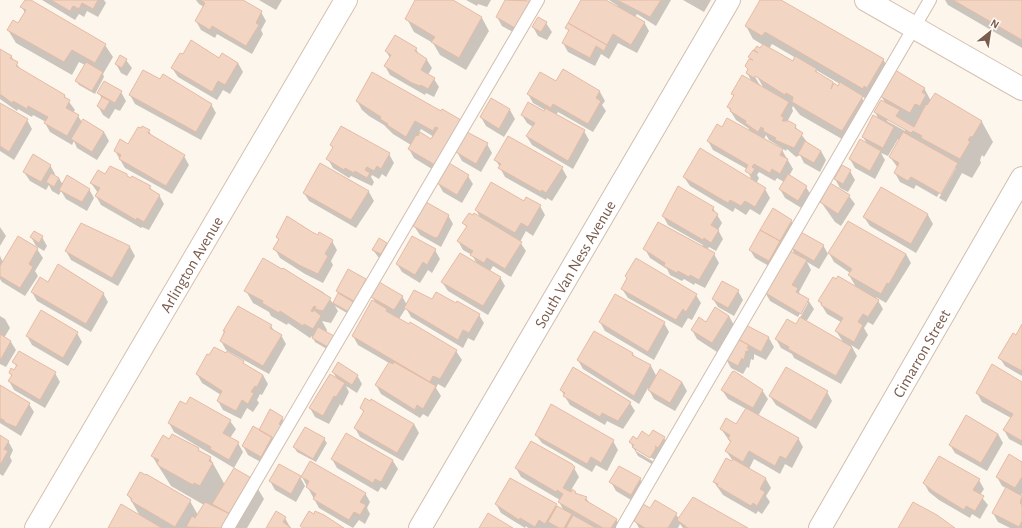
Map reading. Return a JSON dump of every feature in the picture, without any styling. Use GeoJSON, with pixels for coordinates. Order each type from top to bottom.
{"type":"FeatureCollection","features":[{"type":"Feature","properties":{"kind":"street","name":"Arlington Avenue"},"geometry":{"type":"LineString","coordinates":[[36,528],[346,0]]}},
{"type":"Feature","properties":{"kind":"street","name":"South Van Ness Avenue"},"geometry":{"type":"LineString","coordinates":[[420,528],[729,0]]}},
{"type":"Feature","properties":{"kind":"street"},"geometry":{"type":"LineString","coordinates":[[866,0],[1022,89]]}},
{"type":"Feature","properties":{"kind":"street","name":"Cimarron Street"},"geometry":{"type":"LineString","coordinates":[[820,528],[1022,178]]}},
{"type":"Feature","properties":{"kind":"lane"},"geometry":{"type":"LineString","coordinates":[[228,528],[538,0]]}},
{"type":"Feature","properties":{"kind":"lane"},"geometry":{"type":"LineString","coordinates":[[622,528],[930,0]]}},
{"type":"Feature","properties":{"kind":"building"},"geometry":{"type":"Polygon","coordinates":[[[25,0],[31,0],[106,44],[95,63],[72,50],[64,62],[7,30],[13,20],[18,23],[26,10],[20,7],[25,0]]]}},
{"type":"Feature","properties":{"kind":"building"},"geometry":{"type":"Polygon","coordinates":[[[51,0],[98,0],[93,9],[82,3],[79,9],[73,6],[70,11],[51,0]]]}},
{"type":"Feature","properties":{"kind":"building"},"geometry":{"type":"Polygon","coordinates":[[[200,0],[243,0],[262,11],[256,23],[259,25],[246,46],[212,26],[210,30],[195,21],[205,3],[200,0]]]}},
{"type":"Feature","properties":{"kind":"building"},"geometry":{"type":"Polygon","coordinates":[[[415,0],[453,0],[482,17],[459,58],[431,42],[435,37],[405,19],[415,0]]]}},
{"type":"Feature","properties":{"kind":"building"},"geometry":{"type":"Polygon","coordinates":[[[505,0],[530,1],[515,28],[496,17],[505,0]]]}},
{"type":"Feature","properties":{"kind":"building"},"geometry":{"type":"Polygon","coordinates":[[[581,0],[606,0],[645,22],[631,45],[613,34],[607,45],[568,23],[581,0]]]}},
{"type":"Feature","properties":{"kind":"building"},"geometry":{"type":"Polygon","coordinates":[[[617,0],[661,0],[650,17],[617,0]]]}},
{"type":"Feature","properties":{"kind":"building"},"geometry":{"type":"Polygon","coordinates":[[[760,0],[781,0],[884,59],[867,88],[864,86],[863,89],[765,32],[762,36],[745,26],[760,0]]]}},
{"type":"Feature","properties":{"kind":"building"},"geometry":{"type":"Polygon","coordinates":[[[953,0],[1022,0],[1022,40],[953,0]]]}},
{"type":"Feature","properties":{"kind":"building"},"geometry":{"type":"Polygon","coordinates":[[[538,17],[547,22],[541,32],[532,27],[538,17]]]}},
{"type":"Feature","properties":{"kind":"building"},"geometry":{"type":"Polygon","coordinates":[[[568,23],[607,45],[604,51],[596,46],[590,58],[562,43],[569,30],[565,28],[568,23]]]}},
{"type":"Feature","properties":{"kind":"building"},"geometry":{"type":"Polygon","coordinates":[[[395,35],[417,48],[415,51],[427,59],[421,70],[435,78],[428,89],[421,85],[412,83],[384,66],[391,55],[385,51],[395,35]]]}},
{"type":"Feature","properties":{"kind":"building"},"geometry":{"type":"Polygon","coordinates":[[[191,40],[219,58],[222,53],[238,63],[225,85],[218,81],[212,92],[171,68],[180,53],[183,54],[191,40]]]}},
{"type":"Feature","properties":{"kind":"building"},"geometry":{"type":"Polygon","coordinates":[[[763,44],[793,61],[795,56],[817,69],[815,71],[833,82],[831,89],[834,83],[838,86],[840,82],[863,96],[842,131],[792,102],[793,97],[786,93],[785,95],[755,76],[754,78],[746,73],[748,69],[745,66],[749,59],[753,60],[748,57],[753,50],[758,53],[754,50],[757,46],[760,48],[763,44]]]}},
{"type":"Feature","properties":{"kind":"building"},"geometry":{"type":"Polygon","coordinates":[[[0,49],[12,56],[10,58],[18,62],[16,66],[65,95],[64,97],[70,100],[66,108],[79,115],[67,136],[44,123],[48,117],[28,106],[27,109],[13,101],[12,103],[0,94],[0,49]]]}},
{"type":"Feature","properties":{"kind":"building"},"geometry":{"type":"Polygon","coordinates":[[[120,55],[127,59],[122,68],[115,64],[120,55]]]}},
{"type":"Feature","properties":{"kind":"building"},"geometry":{"type":"Polygon","coordinates":[[[86,62],[103,72],[92,91],[75,81],[86,62]]]}},
{"type":"Feature","properties":{"kind":"building"},"geometry":{"type":"Polygon","coordinates":[[[563,69],[600,91],[596,98],[601,101],[588,124],[553,104],[551,108],[527,94],[540,72],[556,81],[563,69]]]}},
{"type":"Feature","properties":{"kind":"building"},"geometry":{"type":"Polygon","coordinates":[[[143,70],[160,79],[163,74],[212,104],[196,132],[129,95],[143,70]]]}},
{"type":"Feature","properties":{"kind":"building"},"geometry":{"type":"Polygon","coordinates":[[[895,70],[925,88],[922,92],[926,95],[920,106],[915,104],[910,113],[880,96],[895,70]]]}},
{"type":"Feature","properties":{"kind":"building"},"geometry":{"type":"Polygon","coordinates":[[[372,72],[441,111],[442,109],[461,120],[435,165],[408,149],[416,135],[418,136],[420,132],[431,139],[438,128],[435,127],[433,131],[415,121],[406,137],[387,125],[388,124],[380,119],[381,117],[356,101],[372,72]]]}},
{"type":"Feature","properties":{"kind":"building"},"geometry":{"type":"Polygon","coordinates":[[[742,75],[789,102],[781,116],[784,118],[782,121],[789,121],[796,125],[795,128],[803,133],[794,148],[775,140],[776,138],[763,131],[764,129],[761,127],[758,132],[745,123],[746,121],[730,111],[731,109],[727,107],[734,95],[731,94],[742,75]]]}},
{"type":"Feature","properties":{"kind":"building"},"geometry":{"type":"Polygon","coordinates":[[[104,81],[122,91],[115,103],[97,93],[104,81]]]}},
{"type":"Feature","properties":{"kind":"building"},"geometry":{"type":"Polygon","coordinates":[[[935,93],[982,121],[972,138],[971,136],[968,140],[970,142],[960,159],[921,138],[922,136],[913,131],[911,133],[874,112],[881,100],[900,110],[896,116],[914,127],[926,104],[927,105],[935,93]]]}},
{"type":"Feature","properties":{"kind":"building"},"geometry":{"type":"Polygon","coordinates":[[[102,97],[110,101],[104,111],[97,106],[102,97]]]}},
{"type":"Feature","properties":{"kind":"building"},"geometry":{"type":"Polygon","coordinates":[[[491,98],[510,109],[499,129],[480,117],[491,98]]]}},
{"type":"Feature","properties":{"kind":"building"},"geometry":{"type":"Polygon","coordinates":[[[528,102],[544,111],[545,108],[585,130],[568,161],[526,136],[535,123],[521,115],[528,102]]]}},
{"type":"Feature","properties":{"kind":"building"},"geometry":{"type":"Polygon","coordinates":[[[0,103],[28,119],[9,152],[0,146],[0,103]]]}},
{"type":"Feature","properties":{"kind":"building"},"geometry":{"type":"Polygon","coordinates":[[[873,115],[894,127],[883,148],[862,137],[873,115]]]}},
{"type":"Feature","properties":{"kind":"building"},"geometry":{"type":"Polygon","coordinates":[[[727,118],[783,149],[780,155],[788,159],[780,174],[772,169],[770,173],[754,164],[752,167],[755,169],[751,175],[745,171],[748,165],[707,141],[717,124],[722,127],[727,118]]]}},
{"type":"Feature","properties":{"kind":"building"},"geometry":{"type":"Polygon","coordinates":[[[83,119],[104,132],[92,152],[71,139],[83,119]]]}},
{"type":"Feature","properties":{"kind":"building"},"geometry":{"type":"Polygon","coordinates":[[[142,126],[150,130],[148,133],[185,155],[166,186],[119,159],[121,155],[114,151],[120,139],[128,144],[138,127],[141,128],[142,126]]]}},
{"type":"Feature","properties":{"kind":"building"},"geometry":{"type":"Polygon","coordinates":[[[341,126],[390,153],[381,169],[377,166],[374,171],[367,167],[365,170],[370,173],[367,178],[355,171],[354,173],[345,168],[344,170],[326,159],[333,147],[330,145],[341,126]]]}},
{"type":"Feature","properties":{"kind":"building"},"geometry":{"type":"Polygon","coordinates":[[[467,132],[488,143],[476,164],[456,152],[467,132]]]}},
{"type":"Feature","properties":{"kind":"building"},"geometry":{"type":"Polygon","coordinates":[[[903,132],[958,163],[941,194],[911,177],[908,181],[894,173],[899,163],[889,157],[903,132]]]}},
{"type":"Feature","properties":{"kind":"building"},"geometry":{"type":"Polygon","coordinates":[[[508,136],[563,167],[546,193],[542,190],[541,192],[498,168],[501,164],[494,160],[508,136]]]}},
{"type":"Feature","properties":{"kind":"building"},"geometry":{"type":"Polygon","coordinates":[[[860,139],[881,151],[870,171],[849,159],[860,139]]]}},
{"type":"Feature","properties":{"kind":"building"},"geometry":{"type":"Polygon","coordinates":[[[805,141],[821,151],[814,163],[798,154],[805,141]]]}},
{"type":"Feature","properties":{"kind":"building"},"geometry":{"type":"Polygon","coordinates":[[[700,148],[766,188],[755,207],[745,201],[741,206],[730,200],[728,203],[683,177],[700,148]]]}},
{"type":"Feature","properties":{"kind":"building"},"geometry":{"type":"Polygon","coordinates":[[[33,154],[51,165],[41,182],[23,172],[33,154]]]}},
{"type":"Feature","properties":{"kind":"building"},"geometry":{"type":"Polygon","coordinates":[[[320,163],[369,191],[351,220],[303,193],[320,163]]]}},
{"type":"Feature","properties":{"kind":"building"},"geometry":{"type":"Polygon","coordinates":[[[449,163],[469,175],[457,195],[437,183],[449,163]]]}},
{"type":"Feature","properties":{"kind":"building"},"geometry":{"type":"Polygon","coordinates":[[[842,165],[851,170],[843,184],[834,179],[842,165]]]}},
{"type":"Feature","properties":{"kind":"building"},"geometry":{"type":"Polygon","coordinates":[[[110,166],[127,174],[127,176],[131,178],[132,176],[151,186],[149,188],[160,195],[144,222],[137,218],[136,220],[95,196],[100,188],[90,183],[98,170],[105,174],[110,166]]]}},
{"type":"Feature","properties":{"kind":"building"},"geometry":{"type":"Polygon","coordinates":[[[51,173],[59,178],[54,187],[46,182],[51,173]]]}},
{"type":"Feature","properties":{"kind":"building"},"geometry":{"type":"Polygon","coordinates":[[[788,174],[807,186],[798,201],[779,189],[788,174]]]}},
{"type":"Feature","properties":{"kind":"building"},"geometry":{"type":"Polygon","coordinates":[[[67,175],[90,189],[82,202],[59,190],[67,175]]]}},
{"type":"Feature","properties":{"kind":"building"},"geometry":{"type":"Polygon","coordinates":[[[491,182],[524,201],[526,197],[541,205],[528,227],[521,223],[515,233],[475,210],[491,182]]]}},
{"type":"Feature","properties":{"kind":"building"},"geometry":{"type":"Polygon","coordinates":[[[830,183],[850,195],[838,214],[820,202],[830,183]]]}},
{"type":"Feature","properties":{"kind":"building"},"geometry":{"type":"Polygon","coordinates":[[[678,186],[714,207],[712,210],[718,214],[711,225],[719,230],[711,243],[704,238],[703,240],[662,216],[678,186]]]}},
{"type":"Feature","properties":{"kind":"building"},"geometry":{"type":"Polygon","coordinates":[[[881,187],[928,214],[911,244],[863,217],[881,187]]]}},
{"type":"Feature","properties":{"kind":"building"},"geometry":{"type":"Polygon","coordinates":[[[426,202],[449,215],[438,237],[435,238],[413,226],[426,202]]]}},
{"type":"Feature","properties":{"kind":"building"},"geometry":{"type":"Polygon","coordinates":[[[773,208],[792,220],[780,241],[760,230],[773,208]]]}},
{"type":"Feature","properties":{"kind":"building"},"geometry":{"type":"Polygon","coordinates":[[[469,213],[473,215],[474,213],[522,242],[505,269],[487,258],[484,263],[470,255],[473,251],[457,241],[467,226],[462,223],[469,213]]]}},
{"type":"Feature","properties":{"kind":"building"},"geometry":{"type":"Polygon","coordinates":[[[287,216],[312,232],[318,235],[319,232],[333,240],[325,254],[328,256],[318,274],[299,265],[273,249],[279,239],[276,237],[287,216]]]}},
{"type":"Feature","properties":{"kind":"building"},"geometry":{"type":"Polygon","coordinates":[[[848,221],[906,254],[889,284],[887,283],[881,294],[848,275],[852,269],[828,253],[848,221]]]}},
{"type":"Feature","properties":{"kind":"building"},"geometry":{"type":"Polygon","coordinates":[[[658,222],[715,253],[699,280],[678,271],[677,273],[664,266],[665,263],[643,249],[658,222]]]}},
{"type":"Feature","properties":{"kind":"building"},"geometry":{"type":"Polygon","coordinates":[[[81,223],[130,246],[112,278],[65,251],[81,223]]]}},
{"type":"Feature","properties":{"kind":"building"},"geometry":{"type":"Polygon","coordinates":[[[760,230],[780,241],[769,261],[749,250],[760,230]]]}},
{"type":"Feature","properties":{"kind":"building"},"geometry":{"type":"Polygon","coordinates":[[[34,231],[43,236],[39,243],[30,237],[34,231]]]}},
{"type":"Feature","properties":{"kind":"building"},"geometry":{"type":"Polygon","coordinates":[[[799,231],[824,245],[814,261],[790,247],[799,231]]]}},
{"type":"Feature","properties":{"kind":"building"},"geometry":{"type":"Polygon","coordinates":[[[18,236],[38,248],[29,264],[33,267],[20,288],[0,276],[0,266],[18,236]]]}},
{"type":"Feature","properties":{"kind":"building"},"geometry":{"type":"Polygon","coordinates":[[[412,236],[436,249],[427,265],[423,262],[415,275],[396,264],[412,236]]]}},
{"type":"Feature","properties":{"kind":"building"},"geometry":{"type":"Polygon","coordinates":[[[379,238],[387,243],[381,254],[372,250],[379,238]]]}},
{"type":"Feature","properties":{"kind":"building"},"geometry":{"type":"Polygon","coordinates":[[[788,250],[807,260],[792,285],[798,288],[796,292],[809,299],[801,314],[764,292],[788,250]]]}},
{"type":"Feature","properties":{"kind":"building"},"geometry":{"type":"Polygon","coordinates":[[[460,253],[501,277],[483,306],[441,282],[460,253]]]}},
{"type":"Feature","properties":{"kind":"building"},"geometry":{"type":"Polygon","coordinates":[[[263,258],[282,269],[283,268],[331,298],[323,311],[315,309],[316,307],[314,306],[311,311],[313,312],[314,310],[321,316],[313,329],[304,324],[303,326],[280,311],[279,313],[262,303],[263,301],[244,291],[263,258]]]}},
{"type":"Feature","properties":{"kind":"building"},"geometry":{"type":"Polygon","coordinates":[[[636,258],[697,294],[686,312],[683,309],[676,320],[621,289],[627,278],[625,276],[636,258]]]}},
{"type":"Feature","properties":{"kind":"building"},"geometry":{"type":"Polygon","coordinates":[[[58,264],[104,293],[86,324],[31,292],[40,277],[48,282],[58,264]]]}},
{"type":"Feature","properties":{"kind":"building"},"geometry":{"type":"Polygon","coordinates":[[[348,269],[366,279],[356,300],[354,301],[336,291],[348,269]]]}},
{"type":"Feature","properties":{"kind":"building"},"geometry":{"type":"Polygon","coordinates":[[[838,276],[879,300],[868,317],[863,314],[858,322],[863,325],[854,342],[835,331],[843,318],[821,305],[822,303],[818,301],[833,277],[836,279],[838,276]]]}},
{"type":"Feature","properties":{"kind":"building"},"geometry":{"type":"Polygon","coordinates":[[[722,281],[739,290],[728,308],[712,299],[722,281]]]}},
{"type":"Feature","properties":{"kind":"building"},"geometry":{"type":"Polygon","coordinates":[[[379,282],[403,296],[394,310],[371,297],[379,282]]]}},
{"type":"Feature","properties":{"kind":"building"},"geometry":{"type":"Polygon","coordinates":[[[414,290],[432,299],[436,292],[456,303],[457,301],[480,314],[469,333],[463,330],[458,340],[404,308],[414,290]]]}},
{"type":"Feature","properties":{"kind":"building"},"geometry":{"type":"Polygon","coordinates":[[[338,293],[355,303],[349,312],[333,303],[338,293]]]}},
{"type":"Feature","properties":{"kind":"building"},"geometry":{"type":"Polygon","coordinates":[[[615,294],[665,322],[648,352],[599,322],[615,294]]]}},
{"type":"Feature","properties":{"kind":"building"},"geometry":{"type":"Polygon","coordinates":[[[372,300],[387,309],[386,311],[409,324],[410,322],[457,350],[440,379],[433,376],[430,382],[352,336],[372,300]]]}},
{"type":"Feature","properties":{"kind":"building"},"geometry":{"type":"Polygon","coordinates":[[[238,306],[272,325],[270,328],[282,335],[263,366],[220,341],[225,331],[223,331],[238,306]]]}},
{"type":"Feature","properties":{"kind":"building"},"geometry":{"type":"Polygon","coordinates":[[[715,307],[729,316],[712,343],[691,330],[699,317],[706,322],[715,307]]]}},
{"type":"Feature","properties":{"kind":"building"},"geometry":{"type":"Polygon","coordinates":[[[41,310],[78,332],[63,358],[26,336],[41,310]]]}},
{"type":"Feature","properties":{"kind":"building"},"geometry":{"type":"Polygon","coordinates":[[[800,317],[852,347],[836,376],[788,349],[789,347],[775,339],[787,319],[796,324],[800,317]]]}},
{"type":"Feature","properties":{"kind":"building"},"geometry":{"type":"Polygon","coordinates":[[[744,324],[769,337],[761,352],[736,338],[744,324]]]}},
{"type":"Feature","properties":{"kind":"building"},"geometry":{"type":"Polygon","coordinates":[[[1022,324],[1022,371],[998,358],[1013,333],[1016,335],[1022,324]]]}},
{"type":"Feature","properties":{"kind":"building"},"geometry":{"type":"Polygon","coordinates":[[[318,327],[334,336],[328,347],[312,338],[318,327]]]}},
{"type":"Feature","properties":{"kind":"building"},"geometry":{"type":"Polygon","coordinates":[[[594,331],[651,365],[634,396],[577,360],[594,331]]]}},
{"type":"Feature","properties":{"kind":"building"},"geometry":{"type":"Polygon","coordinates":[[[0,334],[11,341],[1,359],[0,359],[0,334]]]}},
{"type":"Feature","properties":{"kind":"building"},"geometry":{"type":"Polygon","coordinates":[[[736,338],[749,345],[747,348],[749,349],[747,352],[746,351],[744,360],[742,358],[738,366],[725,359],[736,338]]]}},
{"type":"Feature","properties":{"kind":"building"},"geometry":{"type":"Polygon","coordinates":[[[214,347],[226,353],[227,351],[263,375],[257,387],[255,386],[251,392],[254,393],[248,404],[242,400],[236,411],[217,401],[222,391],[196,374],[207,354],[209,355],[214,347]]]}},
{"type":"Feature","properties":{"kind":"building"},"geometry":{"type":"Polygon","coordinates":[[[19,351],[56,372],[40,400],[8,381],[12,375],[9,373],[11,368],[14,370],[17,365],[12,362],[19,351]]]}},
{"type":"Feature","properties":{"kind":"building"},"geometry":{"type":"Polygon","coordinates":[[[338,362],[358,375],[352,385],[332,372],[338,362]]]}},
{"type":"Feature","properties":{"kind":"building"},"geometry":{"type":"Polygon","coordinates":[[[389,362],[393,364],[394,362],[436,386],[423,409],[417,405],[415,410],[375,385],[389,362]]]}},
{"type":"Feature","properties":{"kind":"building"},"geometry":{"type":"Polygon","coordinates":[[[992,364],[1022,382],[1022,441],[1003,430],[1013,414],[976,393],[992,364]]]}},
{"type":"Feature","properties":{"kind":"building"},"geometry":{"type":"Polygon","coordinates":[[[573,367],[631,402],[618,421],[602,413],[600,417],[563,396],[565,393],[560,390],[573,367]]]}},
{"type":"Feature","properties":{"kind":"building"},"geometry":{"type":"Polygon","coordinates":[[[786,367],[828,391],[811,421],[769,396],[786,367]]]}},
{"type":"Feature","properties":{"kind":"building"},"geometry":{"type":"Polygon","coordinates":[[[660,369],[682,382],[670,403],[648,390],[660,369]]]}},
{"type":"Feature","properties":{"kind":"building"},"geometry":{"type":"Polygon","coordinates":[[[734,371],[763,390],[753,408],[721,390],[734,371]]]}},
{"type":"Feature","properties":{"kind":"building"},"geometry":{"type":"Polygon","coordinates":[[[330,374],[345,383],[336,397],[334,396],[323,416],[309,408],[330,374]]]}},
{"type":"Feature","properties":{"kind":"building"},"geometry":{"type":"Polygon","coordinates":[[[0,385],[30,403],[16,427],[4,422],[5,421],[0,418],[0,385]]]}},
{"type":"Feature","properties":{"kind":"building"},"geometry":{"type":"Polygon","coordinates":[[[190,397],[231,420],[223,433],[239,442],[229,460],[210,449],[211,447],[168,423],[180,401],[186,404],[190,397]]]}},
{"type":"Feature","properties":{"kind":"building"},"geometry":{"type":"Polygon","coordinates":[[[365,398],[370,401],[371,399],[414,424],[397,453],[354,428],[364,411],[360,408],[365,398]]]}},
{"type":"Feature","properties":{"kind":"building"},"geometry":{"type":"Polygon","coordinates":[[[551,404],[614,440],[601,463],[591,457],[587,464],[535,435],[551,404]]]}},
{"type":"Feature","properties":{"kind":"building"},"geometry":{"type":"Polygon","coordinates":[[[746,408],[799,438],[786,459],[780,456],[775,466],[749,451],[743,462],[725,451],[731,441],[728,439],[730,435],[720,429],[726,418],[736,424],[746,408]]]}},
{"type":"Feature","properties":{"kind":"building"},"geometry":{"type":"Polygon","coordinates":[[[270,409],[283,417],[279,424],[283,427],[276,440],[259,430],[270,409]]]}},
{"type":"Feature","properties":{"kind":"building"},"geometry":{"type":"Polygon","coordinates":[[[966,415],[998,434],[981,463],[949,445],[966,415]]]}},
{"type":"Feature","properties":{"kind":"building"},"geometry":{"type":"Polygon","coordinates":[[[253,426],[272,437],[261,457],[242,446],[253,426]]]}},
{"type":"Feature","properties":{"kind":"building"},"geometry":{"type":"Polygon","coordinates":[[[305,427],[325,438],[313,459],[293,447],[305,427]]]}},
{"type":"Feature","properties":{"kind":"building"},"geometry":{"type":"Polygon","coordinates":[[[653,430],[665,437],[658,448],[655,446],[656,448],[650,458],[632,447],[634,445],[629,442],[633,436],[637,439],[642,431],[649,436],[653,430]]]}},
{"type":"Feature","properties":{"kind":"building"},"geometry":{"type":"Polygon","coordinates":[[[346,433],[393,460],[381,482],[375,479],[373,483],[331,459],[346,433]]]}},
{"type":"Feature","properties":{"kind":"building"},"geometry":{"type":"Polygon","coordinates":[[[172,434],[199,448],[198,450],[211,457],[209,461],[213,463],[200,486],[194,483],[193,485],[159,466],[157,463],[159,460],[151,456],[163,435],[169,439],[172,434]]]}},
{"type":"Feature","properties":{"kind":"building"},"geometry":{"type":"Polygon","coordinates":[[[0,435],[9,441],[4,449],[8,451],[0,465],[0,435]]]}},
{"type":"Feature","properties":{"kind":"building"},"geometry":{"type":"Polygon","coordinates":[[[531,441],[575,467],[563,488],[571,492],[572,489],[576,492],[575,493],[587,497],[585,500],[617,519],[611,528],[603,528],[558,502],[563,494],[557,490],[556,492],[515,468],[531,441]]]}},
{"type":"Feature","properties":{"kind":"building"},"geometry":{"type":"Polygon","coordinates":[[[1009,454],[1022,462],[1022,477],[1015,488],[996,477],[1009,454]]]}},
{"type":"Feature","properties":{"kind":"building"},"geometry":{"type":"Polygon","coordinates":[[[939,456],[980,479],[973,490],[984,496],[975,511],[966,506],[964,510],[923,483],[939,456]]]}},
{"type":"Feature","properties":{"kind":"building"},"geometry":{"type":"Polygon","coordinates":[[[726,458],[732,461],[733,459],[766,478],[760,489],[765,492],[757,506],[753,503],[751,506],[717,486],[718,484],[713,482],[726,458]]]}},
{"type":"Feature","properties":{"kind":"building"},"geometry":{"type":"Polygon","coordinates":[[[310,461],[366,493],[360,502],[366,505],[360,515],[354,512],[349,520],[313,499],[316,494],[306,487],[309,481],[301,477],[310,461]]]}},
{"type":"Feature","properties":{"kind":"building"},"geometry":{"type":"Polygon","coordinates":[[[279,464],[301,476],[291,494],[269,481],[279,464]]]}},
{"type":"Feature","properties":{"kind":"building"},"geometry":{"type":"Polygon","coordinates":[[[619,466],[641,478],[631,495],[609,482],[619,466]]]}},
{"type":"Feature","properties":{"kind":"building"},"geometry":{"type":"Polygon","coordinates":[[[234,468],[253,479],[232,515],[212,504],[234,468]]]}},
{"type":"Feature","properties":{"kind":"building"},"geometry":{"type":"Polygon","coordinates":[[[140,472],[191,500],[175,527],[131,501],[132,499],[127,495],[140,472]]]}},
{"type":"Feature","properties":{"kind":"building"},"geometry":{"type":"Polygon","coordinates":[[[510,478],[557,504],[545,524],[539,520],[535,527],[520,518],[519,520],[495,504],[510,478]]]}},
{"type":"Feature","properties":{"kind":"building"},"geometry":{"type":"Polygon","coordinates":[[[1006,487],[1022,496],[1020,503],[1022,505],[1022,521],[1019,527],[992,513],[1006,487]]]}},
{"type":"Feature","properties":{"kind":"building"},"geometry":{"type":"Polygon","coordinates":[[[693,497],[748,528],[688,528],[677,520],[693,497]]]}},
{"type":"Feature","properties":{"kind":"building"},"geometry":{"type":"Polygon","coordinates":[[[655,500],[677,513],[668,528],[645,528],[634,521],[643,504],[650,508],[655,500]]]}},
{"type":"Feature","properties":{"kind":"building"},"geometry":{"type":"Polygon","coordinates":[[[205,502],[232,515],[225,528],[186,527],[192,516],[195,518],[205,502]]]}},
{"type":"Feature","properties":{"kind":"building"},"geometry":{"type":"Polygon","coordinates":[[[913,502],[937,515],[955,528],[898,528],[913,502]]]}},
{"type":"Feature","properties":{"kind":"building"},"geometry":{"type":"Polygon","coordinates":[[[121,504],[162,528],[108,528],[121,504]]]}},
{"type":"Feature","properties":{"kind":"building"},"geometry":{"type":"Polygon","coordinates":[[[557,506],[572,514],[564,528],[559,528],[548,522],[557,506]]]}},
{"type":"Feature","properties":{"kind":"building"},"geometry":{"type":"Polygon","coordinates":[[[276,511],[286,517],[283,522],[291,528],[266,528],[276,511]]]}},
{"type":"Feature","properties":{"kind":"building"},"geometry":{"type":"Polygon","coordinates":[[[309,511],[314,514],[315,511],[324,515],[344,528],[303,528],[300,526],[309,511]]]}},
{"type":"Feature","properties":{"kind":"building"},"geometry":{"type":"Polygon","coordinates":[[[488,513],[513,528],[479,528],[488,513]]]}},
{"type":"Feature","properties":{"kind":"building"},"geometry":{"type":"Polygon","coordinates":[[[573,515],[596,528],[566,528],[573,515]]]}}]}
